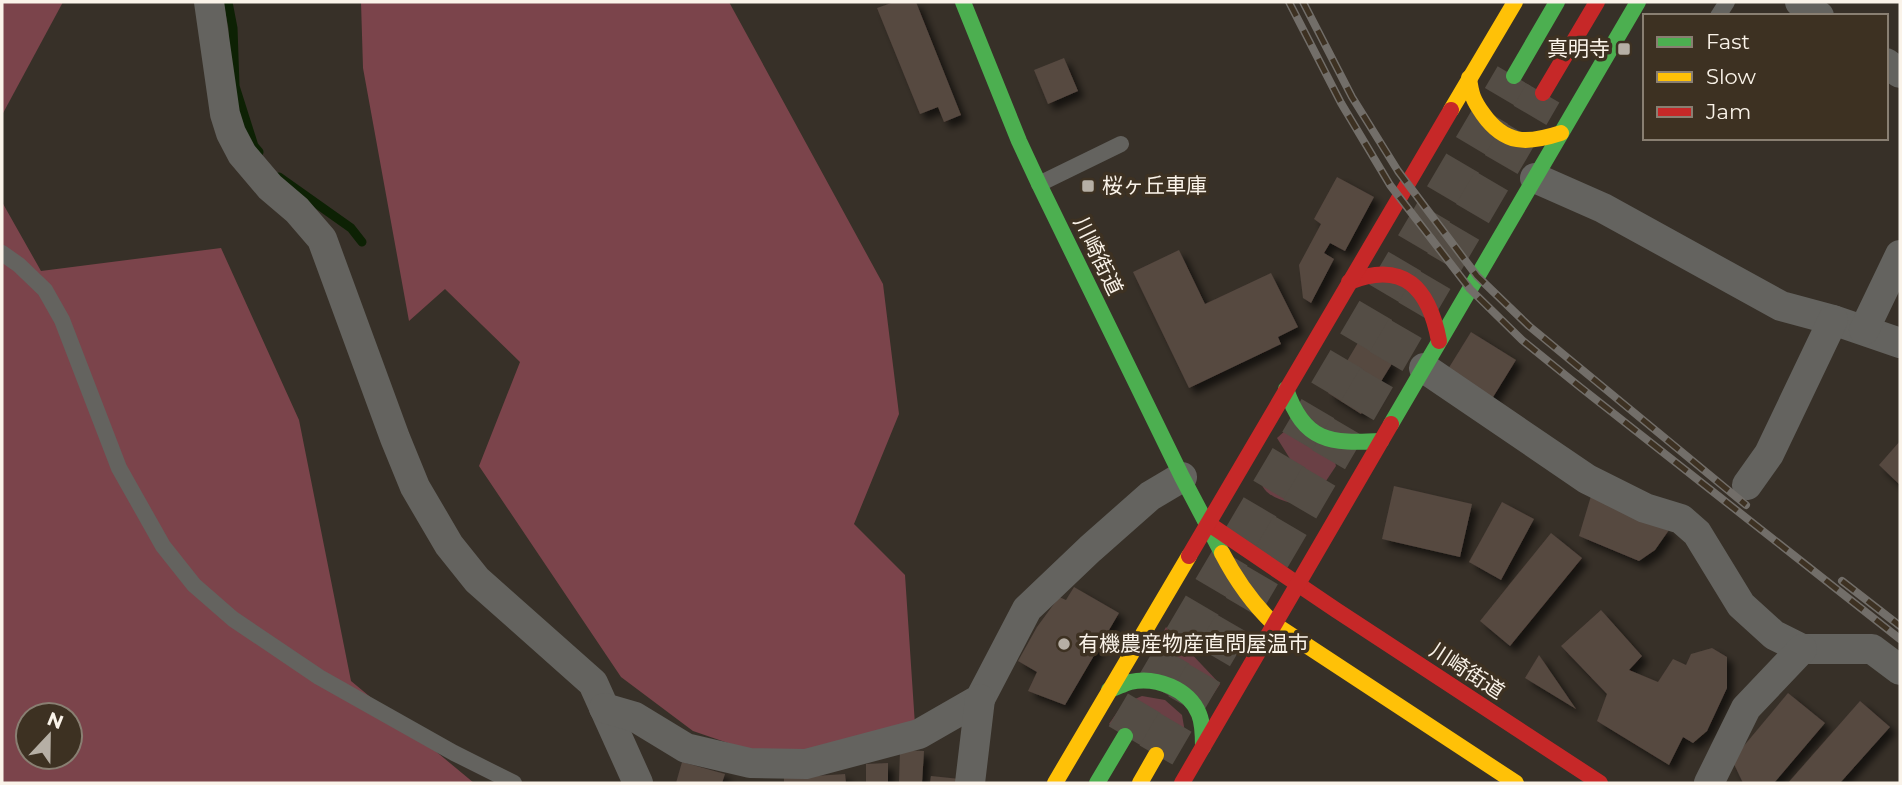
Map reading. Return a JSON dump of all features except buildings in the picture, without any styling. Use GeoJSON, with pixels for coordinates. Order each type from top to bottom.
{"type":"FeatureCollection","features":[{"type":"Feature","properties":{"kind":"main road","name":"川崎街道"},"geometry":{"type":"LineString","coordinates":[[963,2],[1040,184],[1182,477],[1237,581],[1255,606],[1275,624],[1516,783]]}},
{"type":"Feature","properties":{"kind":"main road"},"geometry":{"type":"LineString","coordinates":[[1055,783],[1515,2]]}},
{"type":"Feature","properties":{"kind":"main road"},"geometry":{"type":"LineString","coordinates":[[1514,76],[1557,2]]}},
{"type":"Feature","properties":{"kind":"main road"},"geometry":{"type":"LineString","coordinates":[[1543,93],[1597,2]]}},
{"type":"Feature","properties":{"kind":"main road"},"geometry":{"type":"LineString","coordinates":[[1182,783],[1638,2]]}},
{"type":"Feature","properties":{"kind":"main road"},"geometry":{"type":"LineString","coordinates":[[1469,78],[1471,96],[1477,106],[1492,127],[1505,136],[1525,141],[1561,133]]}},
{"type":"Feature","properties":{"kind":"main road"},"geometry":{"type":"LineString","coordinates":[[1349,282],[1373,273],[1389,273],[1406,279],[1432,307],[1439,341]]}},
{"type":"Feature","properties":{"kind":"main road"},"geometry":{"type":"LineString","coordinates":[[1286,389],[1290,406],[1298,419],[1320,436],[1332,441],[1350,443],[1381,441]]}},
{"type":"Feature","properties":{"kind":"main road","name":"川崎街道"},"geometry":{"type":"LineString","coordinates":[[1207,522],[1600,783]]}},
{"type":"Feature","properties":{"kind":"main road"},"geometry":{"type":"LineString","coordinates":[[1109,690],[1130,682],[1162,683],[1174,687],[1188,698],[1199,713],[1203,729],[1203,747]]}},
{"type":"Feature","properties":{"kind":"main road"},"geometry":{"type":"LineString","coordinates":[[1097,783],[1125,736]]}},
{"type":"Feature","properties":{"kind":"main road"},"geometry":{"type":"LineString","coordinates":[[1140,783],[1156,755]]}},
{"type":"Feature","properties":{"kind":"street"},"geometry":{"type":"LineString","coordinates":[[209,2],[225,114],[231,133],[242,154],[270,187],[297,210],[322,239],[415,487],[449,545],[477,580],[593,683],[638,783]]}},
{"type":"Feature","properties":{"kind":"street"},"geometry":{"type":"LineString","coordinates":[[1800,2],[1816,14]]}},
{"type":"Feature","properties":{"kind":"street"},"geometry":{"type":"LineString","coordinates":[[1535,178],[1603,208],[1781,306],[1900,343]]}},
{"type":"Feature","properties":{"kind":"street"},"geometry":{"type":"LineString","coordinates":[[1864,330],[1900,255]]}},
{"type":"Feature","properties":{"kind":"street"},"geometry":{"type":"LineString","coordinates":[[1747,485],[1769,454],[1833,320]]}},
{"type":"Feature","properties":{"kind":"street"},"geometry":{"type":"LineString","coordinates":[[1424,368],[1587,479],[1645,508],[1681,519],[1697,533],[1741,605],[1774,635],[1802,649],[1872,649],[1900,670]]}},
{"type":"Feature","properties":{"kind":"street"},"geometry":{"type":"LineString","coordinates":[[970,783],[980,699],[1027,609],[1150,496],[1182,477]]}},
{"type":"Feature","properties":{"kind":"street"},"geometry":{"type":"LineString","coordinates":[[1709,783],[1746,708],[1802,649]]}},
{"type":"Feature","properties":{"kind":"street"},"geometry":{"type":"LineString","coordinates":[[604,708],[635,718],[686,748],[750,762],[806,764],[919,734],[980,699]]}},
{"type":"Feature","properties":{"kind":"lane"},"geometry":{"type":"LineString","coordinates":[[1040,184],[1121,144]]}},
{"type":"Feature","properties":{"kind":"lane"},"geometry":{"type":"LineString","coordinates":[[2,253],[45,290],[62,320],[119,468],[163,547],[194,584],[233,619],[319,677],[454,753],[514,783]]}},
{"type":"Feature","properties":{"kind":"shaded area"},"geometry":{"type":"Polygon","coordinates":[[[2,2],[63,2],[2,115],[2,2]]]}},
{"type":"Feature","properties":{"kind":"shaded area"},"geometry":{"type":"Polygon","coordinates":[[[361,2],[729,2],[883,284],[899,414],[854,524],[905,575],[915,725],[840,748],[763,755],[693,731],[621,677],[479,466],[520,362],[445,289],[409,321],[363,68],[361,2]]]}},
{"type":"Feature","properties":{"kind":"shaded area"},"geometry":{"type":"Polygon","coordinates":[[[2,202],[41,271],[221,248],[299,420],[351,681],[474,783],[2,783],[2,202]]]}},
{"type":"Feature","properties":{"kind":"shaded area"},"geometry":{"type":"Polygon","coordinates":[[[1287,429],[1334,457],[1336,466],[1316,496],[1312,494],[1277,438],[1287,429]]]}},
{"type":"Feature","properties":{"kind":"shaded area"},"geometry":{"type":"Polygon","coordinates":[[[1267,464],[1291,503],[1272,496],[1262,486],[1260,481],[1267,464]]]}},
{"type":"Feature","properties":{"kind":"shaded area"},"geometry":{"type":"Polygon","coordinates":[[[1205,619],[1224,635],[1232,659],[1198,620],[1205,619]]]}},
{"type":"Feature","properties":{"kind":"shaded area"},"geometry":{"type":"Polygon","coordinates":[[[1166,627],[1220,684],[1210,699],[1146,665],[1166,627]]]}},
{"type":"Feature","properties":{"kind":"shaded area"},"geometry":{"type":"Polygon","coordinates":[[[1142,696],[1165,700],[1182,715],[1186,738],[1172,762],[1109,724],[1123,704],[1142,696]]]}},
{"type":"Feature","properties":{"kind":"waterway"},"geometry":{"type":"LineString","coordinates":[[228,2],[233,28],[235,86],[254,146],[259,152]]}},
{"type":"Feature","properties":{"kind":"waterway"},"geometry":{"type":"LineString","coordinates":[[279,177],[351,228],[362,242]]}},
{"type":"Feature","properties":{"kind":"tunnel"},"geometry":{"type":"LineString","coordinates":[[1125,736],[1514,76]]}},
{"type":"Feature","properties":{"kind":"tunnel"},"geometry":{"type":"LineString","coordinates":[[1156,755],[1543,93]]}},
{"type":"Feature","properties":{"kind":"railway"},"geometry":{"type":"LineString","coordinates":[[1289,2],[1341,103],[1390,185],[1470,289],[1522,340],[1900,639]]}},
{"type":"Feature","properties":{"kind":"railway"},"geometry":{"type":"LineString","coordinates":[[1303,2],[1352,97],[1398,171],[1477,276],[1529,326],[1746,505]]}},
{"type":"Feature","properties":{"kind":"railway"},"geometry":{"type":"LineString","coordinates":[[1842,581],[1900,626]]}},
{"type":"Feature","properties":{"kind":"traffic: fast"},"geometry":{"type":"LineString","coordinates":[[963,2],[1039,184],[1222,553]]}},
{"type":"Feature","properties":{"kind":"traffic: fast"},"geometry":{"type":"LineString","coordinates":[[1514,76],[1557,2]]}},
{"type":"Feature","properties":{"kind":"traffic: fast"},"geometry":{"type":"LineString","coordinates":[[1391,424],[1638,2]]}},
{"type":"Feature","properties":{"kind":"traffic: fast"},"geometry":{"type":"LineString","coordinates":[[1286,389],[1301,420],[1321,436],[1347,442],[1381,441]]}},
{"type":"Feature","properties":{"kind":"traffic: fast"},"geometry":{"type":"LineString","coordinates":[[1109,690],[1130,682],[1150,681],[1180,691],[1199,714],[1203,747]]}},
{"type":"Feature","properties":{"kind":"traffic: fast"},"geometry":{"type":"LineString","coordinates":[[1097,783],[1125,736]]}},
{"type":"Feature","properties":{"kind":"traffic: slow"},"geometry":{"type":"LineString","coordinates":[[1451,110],[1515,2]]}},
{"type":"Feature","properties":{"kind":"traffic: slow"},"geometry":{"type":"LineString","coordinates":[[1469,78],[1477,105],[1491,124],[1508,137],[1527,140],[1561,133]]}},
{"type":"Feature","properties":{"kind":"traffic: slow"},"geometry":{"type":"LineString","coordinates":[[1222,553],[1245,591],[1274,624],[1516,783]]}},
{"type":"Feature","properties":{"kind":"traffic: slow"},"geometry":{"type":"LineString","coordinates":[[1055,783],[1189,556]]}},
{"type":"Feature","properties":{"kind":"traffic: slow"},"geometry":{"type":"LineString","coordinates":[[1140,783],[1156,755]]}},
{"type":"Feature","properties":{"kind":"traffic: jam"},"geometry":{"type":"LineString","coordinates":[[1543,93],[1597,2]]}},
{"type":"Feature","properties":{"kind":"traffic: jam"},"geometry":{"type":"LineString","coordinates":[[1189,556],[1451,110]]}},
{"type":"Feature","properties":{"kind":"traffic: jam"},"geometry":{"type":"LineString","coordinates":[[1349,282],[1385,274],[1411,283],[1428,306],[1439,341]]}},
{"type":"Feature","properties":{"kind":"traffic: jam"},"geometry":{"type":"LineString","coordinates":[[1182,783],[1391,424]]}},
{"type":"Feature","properties":{"kind":"traffic: jam"},"geometry":{"type":"LineString","coordinates":[[1209,524],[1600,783]]}},
{"type":"Feature","properties":{"kind":"place","name":"真明寺"},"geometry":{"type":"Point","coordinates":[1624,49]}},
{"type":"Feature","properties":{"kind":"place","name":"桜ヶ丘車庫"},"geometry":{"type":"Point","coordinates":[1088,186]}},
{"type":"Feature","properties":{"kind":"place","name":"有機農産物産直問屋温市"},"geometry":{"type":"Point","coordinates":[1064,644]}}]}
